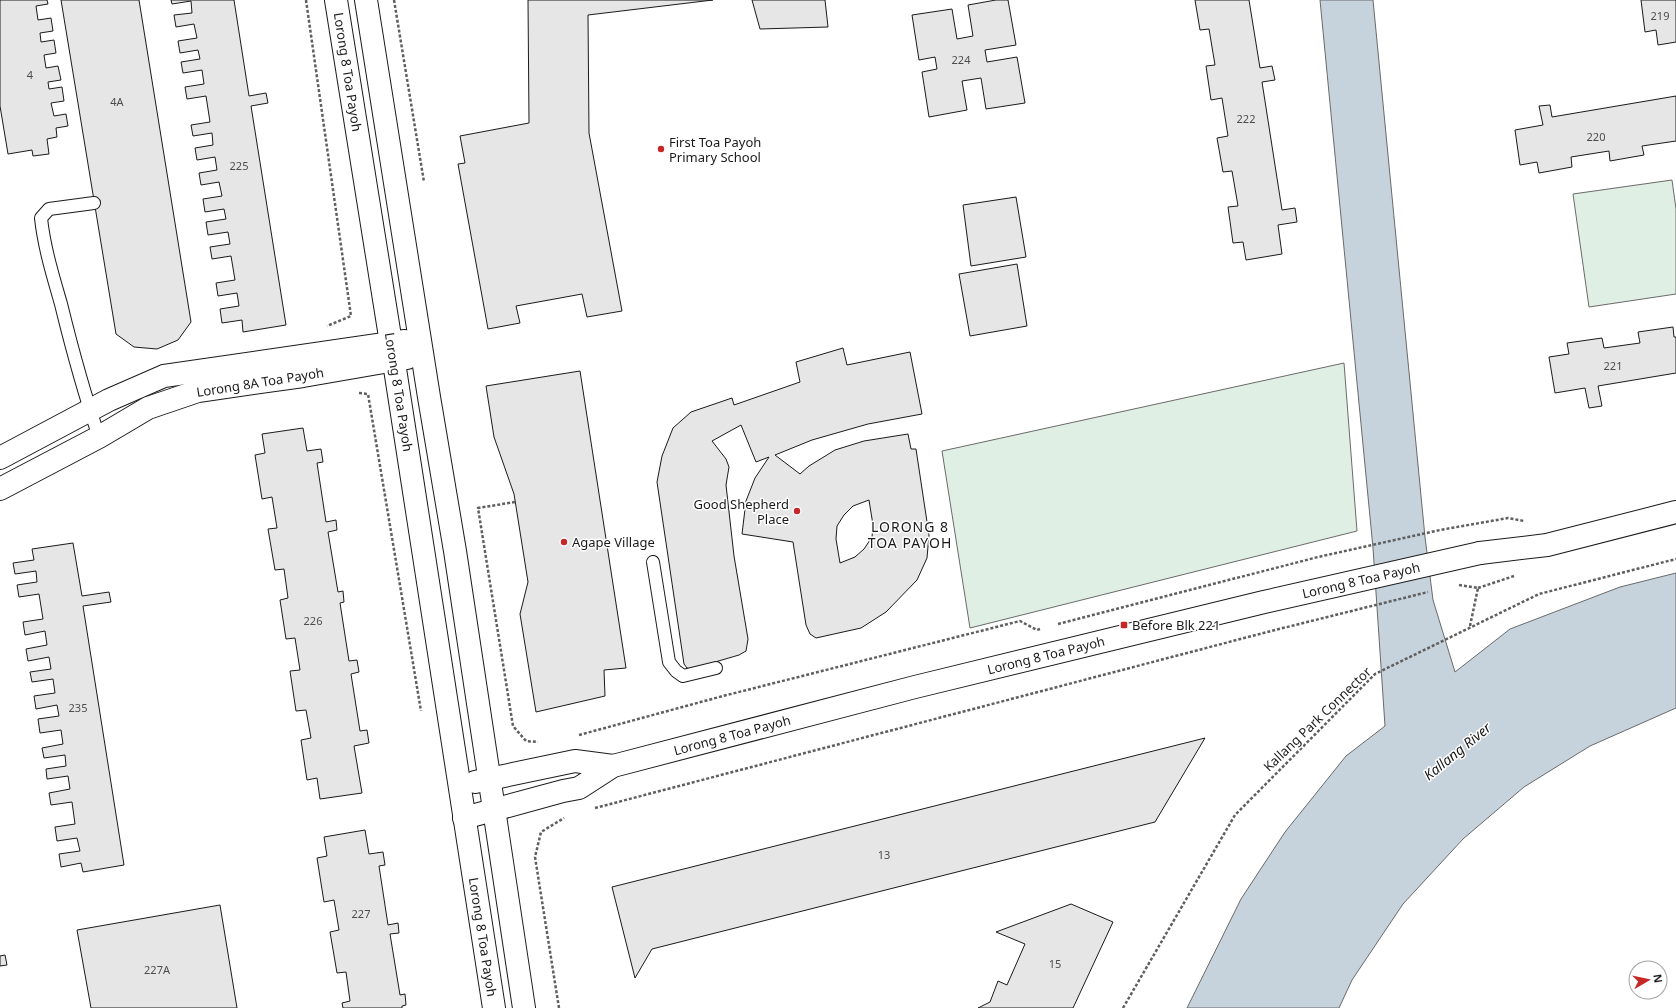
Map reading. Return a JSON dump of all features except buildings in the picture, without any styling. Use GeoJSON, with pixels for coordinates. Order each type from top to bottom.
{"type":"FeatureCollection","features":[{"type":"Feature","properties":{"kind":"main road","name":"Lorong 8 Toa Payoh"},"geometry":{"type":"LineString","coordinates":[[336,0],[494,1008]]}},
{"type":"Feature","properties":{"kind":"main road"},"geometry":{"type":"LineString","coordinates":[[366,0],[455,551],[524,1008]]}},
{"type":"Feature","properties":{"kind":"main road","name":"Lorong 8A Toa Payoh"},"geometry":{"type":"LineString","coordinates":[[0,458],[108,400],[164,376],[421,347]]}},
{"type":"Feature","properties":{"kind":"main road","name":"Lorong 8A Toa Payoh"},"geometry":{"type":"LineString","coordinates":[[0,489],[99,437],[148,408],[198,391],[303,376],[392,351]]}},
{"type":"Feature","properties":{"kind":"main road","name":"Lorong 8 Toa Payoh"},"geometry":{"type":"LineString","coordinates":[[464,818],[579,788],[614,766],[916,687],[1328,587],[1480,553],[1547,546],[1676,512]]}},
{"type":"Feature","properties":{"kind":"main road","name":"Lorong 8 Toa Payoh"},"geometry":{"type":"LineString","coordinates":[[459,785],[575,761],[614,766]]}},
{"type":"Feature","properties":{"kind":"lane"},"geometry":{"type":"LineString","coordinates":[[94,203],[49,209],[41,218],[43,236],[90,410],[99,437]]}},
{"type":"Feature","properties":{"kind":"lane"},"geometry":{"type":"LineString","coordinates":[[653,562],[669,662],[676,671],[683,676],[716,668]]}},
{"type":"Feature","properties":{"kind":"path"},"geometry":{"type":"LineString","coordinates":[[306,0],[351,316]]}},
{"type":"Feature","properties":{"kind":"path"},"geometry":{"type":"LineString","coordinates":[[394,0],[424,182]]}},
{"type":"Feature","properties":{"kind":"path"},"geometry":{"type":"LineString","coordinates":[[368,394],[422,716]]}},
{"type":"Feature","properties":{"kind":"path"},"geometry":{"type":"LineString","coordinates":[[478,508],[515,502]]}},
{"type":"Feature","properties":{"kind":"path"},"geometry":{"type":"LineString","coordinates":[[1052,626],[1318,557],[1440,530],[1508,518],[1530,523]]}},
{"type":"Feature","properties":{"kind":"path","name":"Kallang Park Connector"},"geometry":{"type":"LineString","coordinates":[[1123,1008],[1235,815],[1375,674],[1539,594],[1676,559]]}},
{"type":"Feature","properties":{"kind":"path"},"geometry":{"type":"LineString","coordinates":[[1452,586],[1459,584],[1478,588],[1470,627]]}},
{"type":"Feature","properties":{"kind":"path"},"geometry":{"type":"LineString","coordinates":[[591,810],[1430,592]]}},
{"type":"Feature","properties":{"kind":"path"},"geometry":{"type":"LineString","coordinates":[[574,737],[731,694],[1020,621],[1037,630],[1045,628]]}},
{"type":"Feature","properties":{"kind":"green space"},"geometry":{"type":"Polygon","coordinates":[[[1672,180],[1676,209],[1676,294],[1589,307],[1573,194],[1672,180]]]}},
{"type":"Feature","properties":{"kind":"green space"},"geometry":{"type":"Polygon","coordinates":[[[1344,363],[1357,531],[970,628],[942,451],[1344,363]]]}},
{"type":"Feature","properties":{"kind":"water","name":"Kallang River"},"geometry":{"type":"Polygon","coordinates":[[[1320,0],[1373,0],[1425,537],[1433,600],[1455,672],[1510,629],[1620,587],[1676,573],[1676,708],[1590,746],[1524,787],[1463,839],[1403,904],[1352,980],[1339,1008],[1187,1008],[1241,899],[1285,832],[1346,756],[1385,726],[1373,548],[1320,0]]]}},
{"type":"Feature","properties":{"kind":"place","name":"First Toa Payoh Primary School"},"geometry":{"type":"Point","coordinates":[661,149]}},
{"type":"Feature","properties":{"kind":"place","name":"Good Shepherd Place"},"geometry":{"type":"Point","coordinates":[797,511]}},
{"type":"Feature","properties":{"kind":"place","name":"Agape Village"},"geometry":{"type":"Point","coordinates":[564,542]}},
{"type":"Feature","properties":{"kind":"place","name":"Before Blk 221"},"geometry":{"type":"Point","coordinates":[1124,625]}},
{"type":"Feature","properties":{"kind":"district","name":"LORONG 8 TOA PAYOH"},"geometry":{"type":"Point","coordinates":[910,534]}}]}
